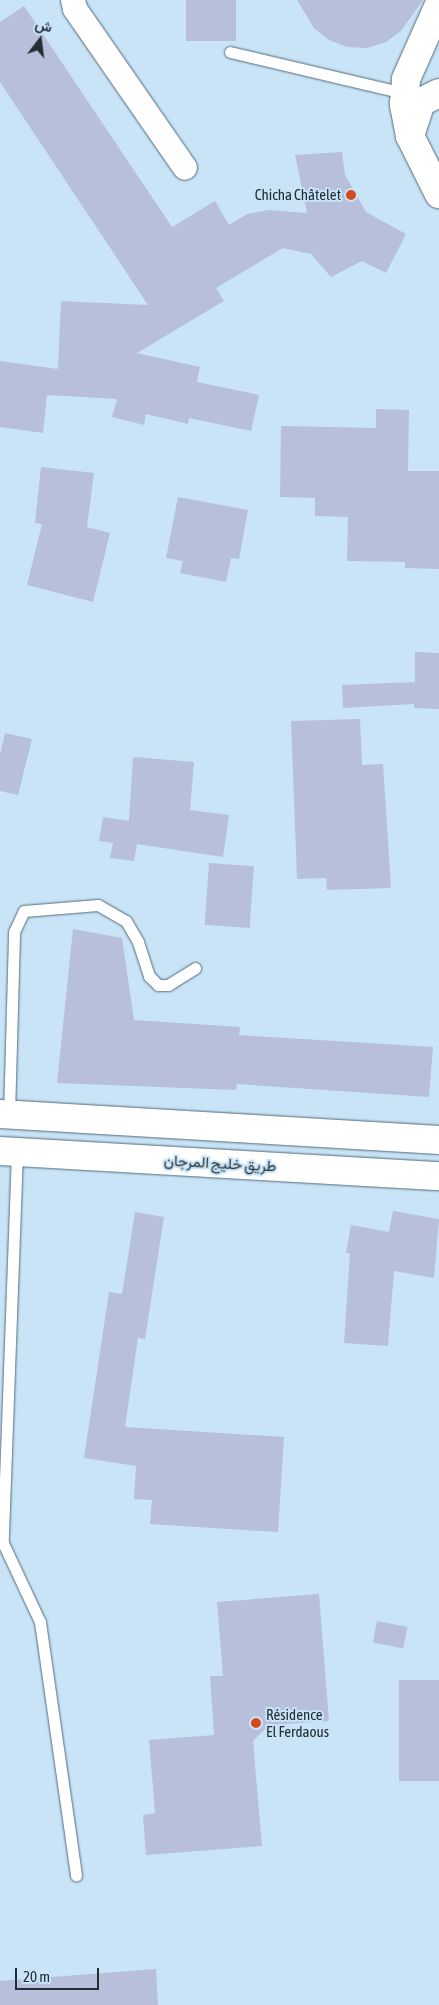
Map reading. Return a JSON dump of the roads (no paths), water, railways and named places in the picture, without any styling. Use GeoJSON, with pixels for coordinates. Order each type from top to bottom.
{"type":"FeatureCollection","features":[{"type":"Feature","properties":{"kind":"main road"},"geometry":{"type":"LineString","coordinates":[[439,5],[410,64],[404,93],[410,136],[439,194]]}},
{"type":"Feature","properties":{"kind":"main road"},"geometry":{"type":"LineString","coordinates":[[410,136],[421,102],[439,93]]}},
{"type":"Feature","properties":{"kind":"main road"},"geometry":{"type":"LineString","coordinates":[[5,1115],[439,1140]]}},
{"type":"Feature","properties":{"kind":"main road","name":"طريق خليج المرجان"},"geometry":{"type":"LineString","coordinates":[[8,1151],[436,1176]]}},
{"type":"Feature","properties":{"kind":"street"},"geometry":{"type":"LineString","coordinates":[[73,0],[185,168]]}},
{"type":"Feature","properties":{"kind":"lane"},"geometry":{"type":"LineString","coordinates":[[230,52],[404,93]]}},
{"type":"Feature","properties":{"kind":"lane"},"geometry":{"type":"LineString","coordinates":[[5,1115],[14,932],[24,911],[98,905],[126,922],[138,942],[149,976],[158,985],[168,984],[195,968]]}},
{"type":"Feature","properties":{"kind":"lane"},"geometry":{"type":"LineString","coordinates":[[8,1151],[3,1543],[40,1622],[76,1875]]}},
{"type":"Feature","properties":{"kind":"place","name":"Chicha Châtelet"},"geometry":{"type":"Point","coordinates":[351,195]}},
{"type":"Feature","properties":{"kind":"place","name":"Résidence El Ferdaous"},"geometry":{"type":"Point","coordinates":[256,1723]}}]}
